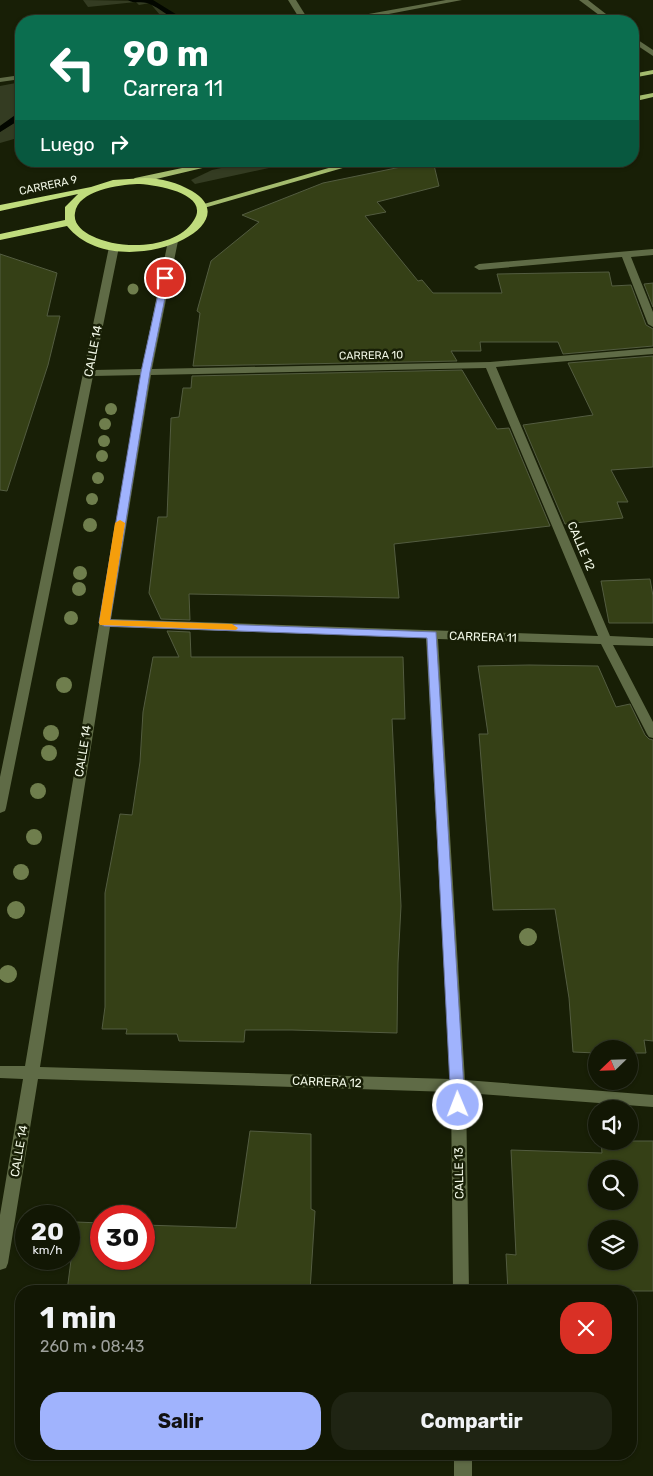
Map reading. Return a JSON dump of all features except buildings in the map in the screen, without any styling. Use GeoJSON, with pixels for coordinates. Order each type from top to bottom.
{"type":"FeatureCollection","features":[{"type":"Feature","properties":{"kind":"highway"},"geometry":{"type":"LineString","coordinates":[[135,181],[153,181],[184,189],[195,197],[201,206],[202,212],[196,225],[191,231],[173,241],[145,247],[114,247],[85,238],[75,231],[68,214],[78,198],[102,186],[135,181]]}},
{"type":"Feature","properties":{"kind":"highway","name":"CARRERA 9"},"geometry":{"type":"LineString","coordinates":[[0,208],[102,186]]}},
{"type":"Feature","properties":{"kind":"highway"},"geometry":{"type":"LineString","coordinates":[[0,237],[70,222]]}},
{"type":"Feature","properties":{"kind":"main road"},"geometry":{"type":"LineString","coordinates":[[639,75],[653,72]]}},
{"type":"Feature","properties":{"kind":"main road"},"geometry":{"type":"LineString","coordinates":[[639,98],[653,95]]}},
{"type":"Feature","properties":{"kind":"main road"},"geometry":{"type":"LineString","coordinates":[[135,181],[200,167]]}},
{"type":"Feature","properties":{"kind":"main road"},"geometry":{"type":"LineString","coordinates":[[201,206],[341,167]]}},
{"type":"Feature","properties":{"kind":"street"},"geometry":{"type":"LineString","coordinates":[[292,0],[301,15]]}},
{"type":"Feature","properties":{"kind":"street"},"geometry":{"type":"LineString","coordinates":[[374,15],[458,0]]}},
{"type":"Feature","properties":{"kind":"street"},"geometry":{"type":"LineString","coordinates":[[583,0],[603,15]]}},
{"type":"Feature","properties":{"kind":"street"},"geometry":{"type":"LineString","coordinates":[[639,43],[653,54]]}},
{"type":"Feature","properties":{"kind":"street"},"geometry":{"type":"LineString","coordinates":[[0,80],[15,77]]}},
{"type":"Feature","properties":{"kind":"street","name":"CALLE 14"},"geometry":{"type":"LineString","coordinates":[[0,1263],[146,372],[173,241]]}},
{"type":"Feature","properties":{"kind":"street","name":"CALLE 14"},"geometry":{"type":"LineString","coordinates":[[1,799],[114,247]]}},
{"type":"Feature","properties":{"kind":"street"},"geometry":{"type":"LineString","coordinates":[[479,267],[653,252]]}},
{"type":"Feature","properties":{"kind":"street"},"geometry":{"type":"LineString","coordinates":[[626,255],[653,324]]}},
{"type":"Feature","properties":{"kind":"street","name":"CARRERA 10"},"geometry":{"type":"LineString","coordinates":[[89,373],[490,365],[653,351]]}},
{"type":"Feature","properties":{"kind":"street","name":"CALLE 12"},"geometry":{"type":"LineString","coordinates":[[490,365],[606,642],[653,734]]}},
{"type":"Feature","properties":{"kind":"street","name":"CARRERA 11"},"geometry":{"type":"LineString","coordinates":[[104,623],[606,642],[653,642]]}},
{"type":"Feature","properties":{"kind":"street","name":"CALLE 13"},"geometry":{"type":"LineString","coordinates":[[432,635],[458,1086],[461,1285]]}},
{"type":"Feature","properties":{"kind":"street","name":"CARRERA 12"},"geometry":{"type":"LineString","coordinates":[[0,1072],[458,1086],[653,1101]]}},
{"type":"Feature","properties":{"kind":"street"},"geometry":{"type":"LineString","coordinates":[[463,1460],[463,1476]]}},
{"type":"Feature","properties":{"kind":"green space"},"geometry":{"type":"Polygon","coordinates":[[[83,0],[148,1],[170,15],[160,15],[150,3],[139,5],[136,2],[88,7],[83,0]]]}},
{"type":"Feature","properties":{"kind":"green space"},"geometry":{"type":"Polygon","coordinates":[[[15,83],[15,116],[0,126],[0,86],[15,83]]]}},
{"type":"Feature","properties":{"kind":"green space"},"geometry":{"type":"Polygon","coordinates":[[[15,122],[15,139],[0,143],[0,132],[15,122]]]}},
{"type":"Feature","properties":{"kind":"green space"},"geometry":{"type":"Polygon","coordinates":[[[226,167],[273,167],[195,184],[191,180],[212,170],[226,167]]]}},
{"type":"Feature","properties":{"kind":"waterway"},"geometry":{"type":"LineString","coordinates":[[132,0],[149,1],[173,15]]}},
{"type":"Feature","properties":{"kind":"waterway"},"geometry":{"type":"LineString","coordinates":[[0,130],[15,119]]}},
{"type":"Feature","properties":{"kind":"slow traffic"},"geometry":{"type":"LineString","coordinates":[[120,523],[104,623],[232,628]]}},
{"type":"Feature","properties":{"kind":"route"},"geometry":{"type":"LineString","coordinates":[[165,278],[146,372],[104,623],[432,635],[458,1105]]}}]}
